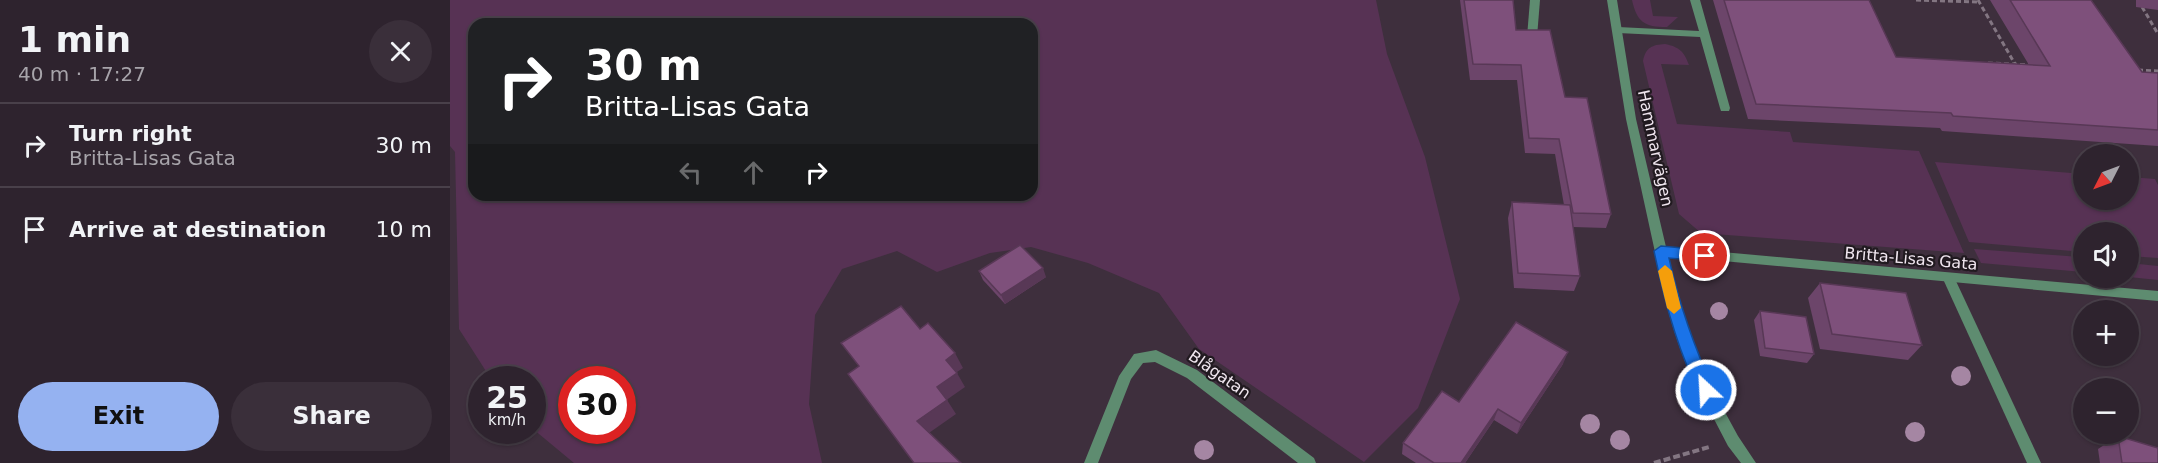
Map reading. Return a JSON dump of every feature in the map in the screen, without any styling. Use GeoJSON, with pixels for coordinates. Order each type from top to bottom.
{"type":"FeatureCollection","features":[{"type":"Feature","properties":{"kind":"street"},"geometry":{"type":"LineString","coordinates":[[1532,37],[1535,0]]}},
{"type":"Feature","properties":{"kind":"street","name":"Hammarvägen"},"geometry":{"type":"LineString","coordinates":[[1612,0],[1631,119],[1671,298],[1697,373],[1733,441],[1749,463]]}},
{"type":"Feature","properties":{"kind":"street"},"geometry":{"type":"LineString","coordinates":[[1695,0],[1725,108]]}},
{"type":"Feature","properties":{"kind":"street"},"geometry":{"type":"LineString","coordinates":[[1618,30],[1704,34]]}},
{"type":"Feature","properties":{"kind":"street","name":"Britta-Lisas Gata"},"geometry":{"type":"LineString","coordinates":[[1661,251],[1949,279],[2158,296]]}},
{"type":"Feature","properties":{"kind":"street"},"geometry":{"type":"LineString","coordinates":[[1949,279],[2034,463]]}},
{"type":"Feature","properties":{"kind":"street","name":"Blågatan"},"geometry":{"type":"LineString","coordinates":[[1090,463],[1126,376],[1139,358],[1156,356],[1192,374],[1308,463]]}},
{"type":"Feature","properties":{"kind":"path"},"geometry":{"type":"LineString","coordinates":[[1916,0],[1978,1],[2015,64]]}},
{"type":"Feature","properties":{"kind":"path"},"geometry":{"type":"LineString","coordinates":[[2138,0],[2158,34]]}},
{"type":"Feature","properties":{"kind":"path"},"geometry":{"type":"LineString","coordinates":[[1981,63],[2039,65]]}},
{"type":"Feature","properties":{"kind":"path"},"geometry":{"type":"LineString","coordinates":[[2134,70],[2158,71]]}},
{"type":"Feature","properties":{"kind":"path"},"geometry":{"type":"LineString","coordinates":[[1654,463],[1733,441]]}},
{"type":"Feature","properties":{"kind":"shaded area"},"geometry":{"type":"Polygon","coordinates":[[[450,0],[1376,0],[1387,54],[1425,157],[1460,299],[1418,408],[1364,462],[1199,349],[1159,293],[1088,263],[1031,247],[990,253],[937,272],[897,251],[842,269],[815,315],[809,404],[822,463],[574,463],[546,440],[546,366],[483,366],[459,329],[455,152],[450,146],[450,0]]]}},
{"type":"Feature","properties":{"kind":"shaded area"},"geometry":{"type":"Polygon","coordinates":[[[1632,0],[1650,0],[1653,16],[1678,17],[1667,27],[1647,24],[1636,14],[1632,0]]]}},
{"type":"Feature","properties":{"kind":"shaded area"},"geometry":{"type":"Polygon","coordinates":[[[1665,44],[1680,50],[1689,65],[1661,64],[1677,124],[1790,132],[1793,142],[1919,151],[1964,253],[1701,233],[1679,214],[1643,61],[1650,48],[1665,44]]]}},
{"type":"Feature","properties":{"kind":"shaded area"},"geometry":{"type":"Polygon","coordinates":[[[1935,162],[2073,173],[2073,210],[2139,210],[2139,178],[2155,179],[2158,185],[2158,258],[2139,257],[2139,222],[2073,222],[2073,251],[1969,242],[1935,162]]]}},
{"type":"Feature","properties":{"kind":"shaded area"},"geometry":{"type":"Polygon","coordinates":[[[1974,249],[2073,256],[2073,271],[1981,263],[1974,249]]]}},
{"type":"Feature","properties":{"kind":"shaded area"},"geometry":{"type":"Polygon","coordinates":[[[2139,264],[2158,266],[2158,280],[2139,278],[2139,264]]]}},
{"type":"Feature","properties":{"kind":"building"},"geometry":{"type":"Polygon","coordinates":[[[1464,0],[1513,0],[1516,30],[1550,30],[1565,97],[1587,98],[1611,214],[1573,213],[1559,139],[1529,138],[1521,65],[1473,64],[1464,0]]]}},
{"type":"Feature","properties":{"kind":"building"},"geometry":{"type":"Polygon","coordinates":[[[1724,0],[1869,0],[1896,57],[2050,66],[2010,0],[2091,0],[2142,72],[2158,73],[2158,130],[1953,116],[1951,113],[1756,104],[1724,0]]]}},
{"type":"Feature","properties":{"kind":"building"},"geometry":{"type":"Polygon","coordinates":[[[1512,202],[1570,205],[1580,276],[1518,273],[1512,202]]]}},
{"type":"Feature","properties":{"kind":"building"},"geometry":{"type":"Polygon","coordinates":[[[1020,245],[1043,268],[1001,295],[979,271],[1020,245]]]}},
{"type":"Feature","properties":{"kind":"building"},"geometry":{"type":"Polygon","coordinates":[[[1820,283],[1906,293],[1922,345],[1832,334],[1820,283]]]}},
{"type":"Feature","properties":{"kind":"building"},"geometry":{"type":"Polygon","coordinates":[[[901,306],[920,329],[928,323],[955,353],[946,360],[957,373],[937,387],[947,400],[917,421],[961,463],[914,463],[848,374],[859,366],[841,343],[901,306]]]}},
{"type":"Feature","properties":{"kind":"building"},"geometry":{"type":"Polygon","coordinates":[[[1760,311],[1806,317],[1814,354],[1765,348],[1760,311]]]}},
{"type":"Feature","properties":{"kind":"building"},"geometry":{"type":"Polygon","coordinates":[[[1516,322],[1568,352],[1521,423],[1498,409],[1461,463],[1434,463],[1403,443],[1442,391],[1459,402],[1516,322]]]}},
{"type":"Feature","properties":{"kind":"building"},"geometry":{"type":"Polygon","coordinates":[[[2139,442],[2158,448],[2158,463],[2122,463],[2119,444],[2139,442]]]}},
{"type":"Feature","properties":{"kind":"slow traffic"},"geometry":{"type":"LineString","coordinates":[[1665,271],[1674,308]]}},
{"type":"Feature","properties":{"kind":"route"},"geometry":{"type":"LineString","coordinates":[[1705,256],[1661,251],[1671,298],[1697,373],[1706,390]]}}]}
